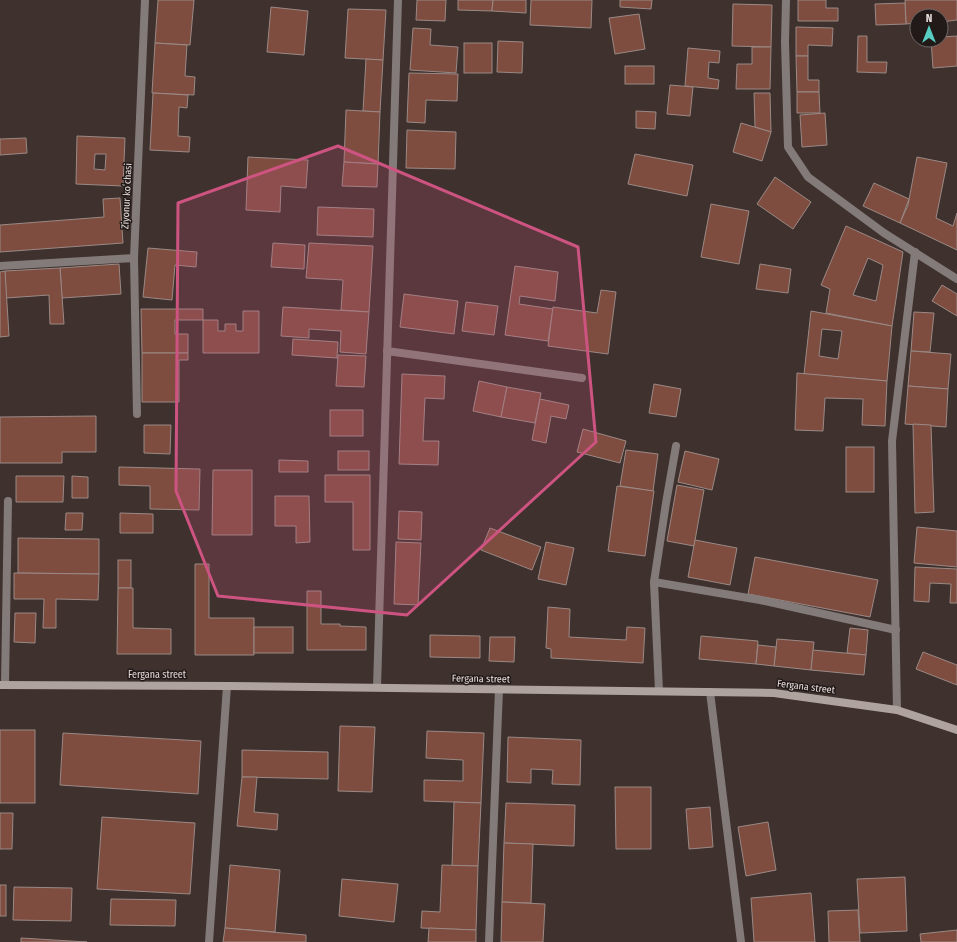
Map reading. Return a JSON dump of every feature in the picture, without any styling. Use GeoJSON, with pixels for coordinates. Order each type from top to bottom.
{"type":"FeatureCollection","features":[{"type":"Feature","properties":{"kind":"street","name":"Ziyonur koʻchasi"},"geometry":{"type":"LineString","coordinates":[[138,414],[134,258],[146,0]]}},
{"type":"Feature","properties":{"kind":"street"},"geometry":{"type":"LineString","coordinates":[[377,687],[398,0]]}},
{"type":"Feature","properties":{"kind":"street"},"geometry":{"type":"LineString","coordinates":[[786,0],[785,42],[788,147],[808,177],[884,233],[957,278]]}},
{"type":"Feature","properties":{"kind":"street"},"geometry":{"type":"LineString","coordinates":[[897,710],[892,441],[916,252]]}},
{"type":"Feature","properties":{"kind":"street"},"geometry":{"type":"LineString","coordinates":[[0,266],[134,258]]}},
{"type":"Feature","properties":{"kind":"street"},"geometry":{"type":"LineString","coordinates":[[387,352],[582,378]]}},
{"type":"Feature","properties":{"kind":"street"},"geometry":{"type":"LineString","coordinates":[[659,691],[654,582],[676,446]]}},
{"type":"Feature","properties":{"kind":"street"},"geometry":{"type":"LineString","coordinates":[[3,685],[8,501]]}},
{"type":"Feature","properties":{"kind":"street"},"geometry":{"type":"LineString","coordinates":[[654,582],[760,600],[896,630]]}},
{"type":"Feature","properties":{"kind":"street","name":"Fergana street"},"geometry":{"type":"LineString","coordinates":[[3,685],[377,687],[774,693],[897,710],[957,730]]}},
{"type":"Feature","properties":{"kind":"street"},"geometry":{"type":"LineString","coordinates":[[209,942],[227,686]]}},
{"type":"Feature","properties":{"kind":"street"},"geometry":{"type":"LineString","coordinates":[[489,942],[499,689]]}},
{"type":"Feature","properties":{"kind":"street"},"geometry":{"type":"LineString","coordinates":[[710,692],[741,942]]}},
{"type":"Feature","properties":{"kind":"highlighted area"},"geometry":{"type":"Polygon","coordinates":[[[338,146],[578,247],[596,442],[407,615],[218,596],[176,491],[178,203],[338,146]]]}},
{"type":"Feature","properties":{"kind":"building"},"geometry":{"type":"Polygon","coordinates":[[[158,0],[194,0],[190,45],[155,43],[158,0]]]}},
{"type":"Feature","properties":{"kind":"building"},"geometry":{"type":"Polygon","coordinates":[[[417,0],[446,0],[445,21],[416,20],[417,0]]]}},
{"type":"Feature","properties":{"kind":"building"},"geometry":{"type":"Polygon","coordinates":[[[458,0],[493,0],[492,11],[458,10],[458,0]]]}},
{"type":"Feature","properties":{"kind":"building"},"geometry":{"type":"Polygon","coordinates":[[[493,0],[526,0],[526,13],[492,11],[493,0]]]}},
{"type":"Feature","properties":{"kind":"building"},"geometry":{"type":"Polygon","coordinates":[[[531,0],[592,0],[591,28],[530,25],[531,0]]]}},
{"type":"Feature","properties":{"kind":"building"},"geometry":{"type":"Polygon","coordinates":[[[620,0],[652,0],[651,9],[620,7],[620,0]]]}},
{"type":"Feature","properties":{"kind":"building"},"geometry":{"type":"Polygon","coordinates":[[[798,0],[826,0],[826,8],[838,8],[838,21],[798,21],[798,0]]]}},
{"type":"Feature","properties":{"kind":"building"},"geometry":{"type":"Polygon","coordinates":[[[905,0],[957,0],[957,20],[949,21],[949,8],[909,8],[909,24],[906,24],[905,0]]]}},
{"type":"Feature","properties":{"kind":"building"},"geometry":{"type":"Polygon","coordinates":[[[905,3],[906,24],[876,25],[875,4],[905,3]]]}},
{"type":"Feature","properties":{"kind":"building"},"geometry":{"type":"Polygon","coordinates":[[[733,4],[772,5],[771,47],[732,46],[733,4]]]}},
{"type":"Feature","properties":{"kind":"building"},"geometry":{"type":"Polygon","coordinates":[[[271,7],[308,11],[304,55],[267,52],[271,7]]]}},
{"type":"Feature","properties":{"kind":"building"},"geometry":{"type":"Polygon","coordinates":[[[348,9],[386,10],[383,60],[345,58],[348,9]]]}},
{"type":"Feature","properties":{"kind":"building"},"geometry":{"type":"Polygon","coordinates":[[[639,14],[645,49],[615,54],[609,18],[639,14]]]}},
{"type":"Feature","properties":{"kind":"building"},"geometry":{"type":"Polygon","coordinates":[[[796,27],[833,28],[832,46],[808,45],[808,56],[796,56],[796,27]]]}},
{"type":"Feature","properties":{"kind":"building"},"geometry":{"type":"Polygon","coordinates":[[[413,28],[431,29],[430,45],[458,47],[456,73],[410,70],[413,28]]]}},
{"type":"Feature","properties":{"kind":"building"},"geometry":{"type":"Polygon","coordinates":[[[858,36],[867,36],[867,62],[887,62],[886,73],[857,72],[858,36]]]}},
{"type":"Feature","properties":{"kind":"building"},"geometry":{"type":"Polygon","coordinates":[[[949,36],[957,36],[957,66],[933,68],[932,48],[949,48],[949,36]]]}},
{"type":"Feature","properties":{"kind":"building"},"geometry":{"type":"Polygon","coordinates":[[[498,41],[523,42],[522,73],[497,72],[498,41]]]}},
{"type":"Feature","properties":{"kind":"building"},"geometry":{"type":"Polygon","coordinates":[[[155,43],[187,45],[185,76],[195,77],[194,95],[152,93],[155,43]]]}},
{"type":"Feature","properties":{"kind":"building"},"geometry":{"type":"Polygon","coordinates":[[[464,43],[492,43],[492,73],[464,73],[464,43]]]}},
{"type":"Feature","properties":{"kind":"building"},"geometry":{"type":"Polygon","coordinates":[[[752,47],[771,47],[770,89],[736,89],[737,64],[752,64],[752,47]]]}},
{"type":"Feature","properties":{"kind":"building"},"geometry":{"type":"Polygon","coordinates":[[[688,48],[720,51],[719,63],[709,62],[708,78],[719,80],[718,89],[685,86],[688,48]]]}},
{"type":"Feature","properties":{"kind":"building"},"geometry":{"type":"Polygon","coordinates":[[[796,56],[808,56],[808,80],[819,80],[819,92],[797,92],[796,56]]]}},
{"type":"Feature","properties":{"kind":"building"},"geometry":{"type":"Polygon","coordinates":[[[366,59],[383,60],[380,112],[363,111],[366,59]]]}},
{"type":"Feature","properties":{"kind":"building"},"geometry":{"type":"Polygon","coordinates":[[[625,66],[654,66],[654,84],[625,84],[625,66]]]}},
{"type":"Feature","properties":{"kind":"building"},"geometry":{"type":"Polygon","coordinates":[[[409,73],[458,74],[457,101],[426,100],[425,123],[407,122],[409,73]]]}},
{"type":"Feature","properties":{"kind":"building"},"geometry":{"type":"Polygon","coordinates":[[[670,85],[693,87],[690,116],[667,114],[670,85]]]}},
{"type":"Feature","properties":{"kind":"building"},"geometry":{"type":"Polygon","coordinates":[[[797,92],[819,92],[820,113],[797,113],[797,92]]]}},
{"type":"Feature","properties":{"kind":"building"},"geometry":{"type":"Polygon","coordinates":[[[153,93],[188,95],[187,108],[179,107],[178,136],[190,137],[189,152],[150,150],[153,93]]]}},
{"type":"Feature","properties":{"kind":"building"},"geometry":{"type":"Polygon","coordinates":[[[754,93],[770,93],[771,132],[755,127],[754,93]]]}},
{"type":"Feature","properties":{"kind":"building"},"geometry":{"type":"Polygon","coordinates":[[[346,110],[380,112],[378,164],[344,162],[346,110]]]}},
{"type":"Feature","properties":{"kind":"building"},"geometry":{"type":"Polygon","coordinates":[[[636,111],[656,112],[655,129],[636,128],[636,111]]]}},
{"type":"Feature","properties":{"kind":"building"},"geometry":{"type":"Polygon","coordinates":[[[825,113],[827,145],[802,147],[800,115],[825,113]]]}},
{"type":"Feature","properties":{"kind":"building"},"geometry":{"type":"Polygon","coordinates":[[[741,123],[771,132],[762,161],[733,152],[741,123]]]}},
{"type":"Feature","properties":{"kind":"building"},"geometry":{"type":"Polygon","coordinates":[[[407,130],[456,132],[455,169],[406,168],[407,130]]]}},
{"type":"Feature","properties":{"kind":"building"},"geometry":{"type":"Polygon","coordinates":[[[77,136],[125,138],[123,186],[76,184],[77,136]],[[95,154],[94,169],[105,170],[106,154],[95,154]]]}},
{"type":"Feature","properties":{"kind":"building"},"geometry":{"type":"Polygon","coordinates":[[[26,138],[27,153],[0,155],[0,139],[26,138]]]}},
{"type":"Feature","properties":{"kind":"building"},"geometry":{"type":"Polygon","coordinates":[[[635,154],[693,165],[687,196],[628,184],[635,154]]]}},
{"type":"Feature","properties":{"kind":"building"},"geometry":{"type":"Polygon","coordinates":[[[248,157],[308,160],[306,188],[281,186],[280,212],[246,210],[248,157]]]}},
{"type":"Feature","properties":{"kind":"building"},"geometry":{"type":"Polygon","coordinates":[[[917,157],[947,163],[936,218],[953,226],[957,213],[957,250],[900,223],[908,205],[917,157]]]}},
{"type":"Feature","properties":{"kind":"building"},"geometry":{"type":"Polygon","coordinates":[[[344,162],[378,164],[377,187],[342,186],[344,162]]]}},
{"type":"Feature","properties":{"kind":"building"},"geometry":{"type":"Polygon","coordinates":[[[775,177],[811,202],[793,229],[757,204],[775,177]]]}},
{"type":"Feature","properties":{"kind":"building"},"geometry":{"type":"Polygon","coordinates":[[[874,183],[909,199],[900,223],[863,206],[874,183]]]}},
{"type":"Feature","properties":{"kind":"building"},"geometry":{"type":"Polygon","coordinates":[[[120,198],[123,243],[0,252],[0,225],[104,217],[103,199],[120,198]]]}},
{"type":"Feature","properties":{"kind":"building"},"geometry":{"type":"Polygon","coordinates":[[[711,204],[749,211],[739,264],[701,257],[711,204]]]}},
{"type":"Feature","properties":{"kind":"building"},"geometry":{"type":"Polygon","coordinates":[[[318,207],[374,209],[373,237],[317,235],[318,207]]]}},
{"type":"Feature","properties":{"kind":"building"},"geometry":{"type":"Polygon","coordinates":[[[846,226],[903,252],[892,326],[826,313],[830,289],[821,285],[846,226]],[[868,258],[853,295],[876,301],[883,265],[868,258]]]}},
{"type":"Feature","properties":{"kind":"building"},"geometry":{"type":"Polygon","coordinates":[[[273,243],[305,245],[304,269],[271,267],[273,243]]]}},
{"type":"Feature","properties":{"kind":"building"},"geometry":{"type":"Polygon","coordinates":[[[309,243],[373,246],[369,312],[341,310],[343,280],[306,278],[309,243]]]}},
{"type":"Feature","properties":{"kind":"building"},"geometry":{"type":"Polygon","coordinates":[[[148,248],[197,252],[196,267],[175,265],[172,300],[143,297],[148,248]]]}},
{"type":"Feature","properties":{"kind":"building"},"geometry":{"type":"Polygon","coordinates":[[[119,264],[121,294],[62,298],[60,268],[119,264]]]}},
{"type":"Feature","properties":{"kind":"building"},"geometry":{"type":"Polygon","coordinates":[[[760,264],[791,269],[788,293],[756,289],[760,264]]]}},
{"type":"Feature","properties":{"kind":"building"},"geometry":{"type":"Polygon","coordinates":[[[515,266],[558,272],[555,301],[520,296],[519,304],[553,309],[548,341],[505,335],[515,266]]]}},
{"type":"Feature","properties":{"kind":"building"},"geometry":{"type":"Polygon","coordinates":[[[60,268],[64,324],[50,324],[49,295],[6,298],[5,271],[60,268]]]}},
{"type":"Feature","properties":{"kind":"building"},"geometry":{"type":"Polygon","coordinates":[[[5,271],[9,336],[0,337],[0,272],[5,271]]]}},
{"type":"Feature","properties":{"kind":"building"},"geometry":{"type":"Polygon","coordinates":[[[942,285],[957,294],[957,316],[932,301],[942,285]]]}},
{"type":"Feature","properties":{"kind":"building"},"geometry":{"type":"Polygon","coordinates":[[[601,290],[616,292],[608,354],[548,346],[553,307],[597,313],[601,290]]]}},
{"type":"Feature","properties":{"kind":"building"},"geometry":{"type":"Polygon","coordinates":[[[404,294],[458,301],[454,334],[400,327],[404,294]]]}},
{"type":"Feature","properties":{"kind":"building"},"geometry":{"type":"Polygon","coordinates":[[[466,302],[498,306],[494,335],[462,331],[466,302]]]}},
{"type":"Feature","properties":{"kind":"building"},"geometry":{"type":"Polygon","coordinates":[[[283,307],[369,312],[366,354],[340,352],[341,331],[309,329],[309,338],[281,336],[283,307]]]}},
{"type":"Feature","properties":{"kind":"building"},"geometry":{"type":"Polygon","coordinates":[[[141,309],[203,309],[203,320],[175,320],[175,334],[188,334],[188,353],[142,353],[141,309]]]}},
{"type":"Feature","properties":{"kind":"building"},"geometry":{"type":"Polygon","coordinates":[[[243,311],[259,311],[259,353],[203,353],[203,320],[218,320],[218,331],[225,331],[225,324],[236,324],[236,331],[243,331],[243,311]]]}},
{"type":"Feature","properties":{"kind":"building"},"geometry":{"type":"Polygon","coordinates":[[[811,311],[892,326],[887,381],[804,374],[811,311]],[[822,329],[819,356],[838,359],[842,331],[822,329]]]}},
{"type":"Feature","properties":{"kind":"building"},"geometry":{"type":"Polygon","coordinates":[[[914,312],[934,313],[930,352],[911,351],[914,312]]]}},
{"type":"Feature","properties":{"kind":"building"},"geometry":{"type":"Polygon","coordinates":[[[293,339],[338,342],[337,358],[292,355],[293,339]]]}},
{"type":"Feature","properties":{"kind":"building"},"geometry":{"type":"Polygon","coordinates":[[[911,351],[951,354],[948,389],[908,386],[911,351]]]}},
{"type":"Feature","properties":{"kind":"building"},"geometry":{"type":"Polygon","coordinates":[[[142,353],[188,353],[188,360],[179,360],[179,402],[142,402],[142,353]]]}},
{"type":"Feature","properties":{"kind":"building"},"geometry":{"type":"Polygon","coordinates":[[[338,355],[366,356],[364,387],[336,386],[338,355]]]}},
{"type":"Feature","properties":{"kind":"building"},"geometry":{"type":"Polygon","coordinates":[[[797,373],[887,381],[885,426],[862,425],[863,399],[825,398],[823,431],[795,430],[797,373]]]}},
{"type":"Feature","properties":{"kind":"building"},"geometry":{"type":"Polygon","coordinates":[[[402,374],[445,376],[444,399],[425,398],[423,441],[439,441],[438,465],[399,464],[402,374]]]}},
{"type":"Feature","properties":{"kind":"building"},"geometry":{"type":"Polygon","coordinates":[[[479,381],[507,387],[501,417],[473,411],[479,381]]]}},
{"type":"Feature","properties":{"kind":"building"},"geometry":{"type":"Polygon","coordinates":[[[654,384],[681,389],[676,417],[649,413],[654,384]]]}},
{"type":"Feature","properties":{"kind":"building"},"geometry":{"type":"Polygon","coordinates":[[[908,386],[948,389],[946,427],[905,424],[908,386]]]}},
{"type":"Feature","properties":{"kind":"building"},"geometry":{"type":"Polygon","coordinates":[[[507,387],[541,393],[535,423],[501,417],[507,387]]]}},
{"type":"Feature","properties":{"kind":"building"},"geometry":{"type":"Polygon","coordinates":[[[540,399],[569,405],[566,419],[551,416],[546,443],[532,440],[540,399]]]}},
{"type":"Feature","properties":{"kind":"building"},"geometry":{"type":"Polygon","coordinates":[[[330,410],[363,410],[363,436],[330,436],[330,410]]]}},
{"type":"Feature","properties":{"kind":"building"},"geometry":{"type":"Polygon","coordinates":[[[96,416],[96,452],[62,452],[62,463],[0,463],[0,417],[96,416]]]}},
{"type":"Feature","properties":{"kind":"building"},"geometry":{"type":"Polygon","coordinates":[[[913,424],[931,425],[934,512],[915,513],[913,424]]]}},
{"type":"Feature","properties":{"kind":"building"},"geometry":{"type":"Polygon","coordinates":[[[144,425],[171,425],[170,454],[144,453],[144,425]]]}},
{"type":"Feature","properties":{"kind":"building"},"geometry":{"type":"Polygon","coordinates":[[[583,429],[626,441],[620,463],[577,452],[583,429]]]}},
{"type":"Feature","properties":{"kind":"building"},"geometry":{"type":"Polygon","coordinates":[[[846,447],[874,447],[874,492],[846,492],[846,447]]]}},
{"type":"Feature","properties":{"kind":"building"},"geometry":{"type":"Polygon","coordinates":[[[626,450],[658,454],[653,491],[620,486],[626,450]]]}},
{"type":"Feature","properties":{"kind":"building"},"geometry":{"type":"Polygon","coordinates":[[[338,451],[369,451],[369,470],[338,470],[338,451]]]}},
{"type":"Feature","properties":{"kind":"building"},"geometry":{"type":"Polygon","coordinates":[[[685,451],[719,459],[712,490],[678,482],[685,451]]]}},
{"type":"Feature","properties":{"kind":"building"},"geometry":{"type":"Polygon","coordinates":[[[279,460],[308,461],[308,472],[279,472],[279,460]]]}},
{"type":"Feature","properties":{"kind":"building"},"geometry":{"type":"Polygon","coordinates":[[[119,467],[200,469],[199,510],[150,509],[150,486],[119,485],[119,467]]]}},
{"type":"Feature","properties":{"kind":"building"},"geometry":{"type":"Polygon","coordinates":[[[213,470],[252,470],[252,535],[212,535],[213,470]]]}},
{"type":"Feature","properties":{"kind":"building"},"geometry":{"type":"Polygon","coordinates":[[[325,475],[370,475],[370,550],[353,550],[353,502],[325,502],[325,475]]]}},
{"type":"Feature","properties":{"kind":"building"},"geometry":{"type":"Polygon","coordinates":[[[16,476],[64,476],[63,502],[16,502],[16,476]]]}},
{"type":"Feature","properties":{"kind":"building"},"geometry":{"type":"Polygon","coordinates":[[[72,476],[88,477],[88,498],[72,498],[72,476]]]}},
{"type":"Feature","properties":{"kind":"building"},"geometry":{"type":"Polygon","coordinates":[[[677,485],[704,490],[694,546],[667,541],[677,485]]]}},
{"type":"Feature","properties":{"kind":"building"},"geometry":{"type":"Polygon","coordinates":[[[617,486],[654,491],[645,556],[608,551],[617,486]]]}},
{"type":"Feature","properties":{"kind":"building"},"geometry":{"type":"Polygon","coordinates":[[[275,496],[309,496],[310,542],[296,543],[296,526],[275,526],[275,496]]]}},
{"type":"Feature","properties":{"kind":"building"},"geometry":{"type":"Polygon","coordinates":[[[399,511],[422,512],[421,540],[398,539],[399,511]]]}},
{"type":"Feature","properties":{"kind":"building"},"geometry":{"type":"Polygon","coordinates":[[[66,513],[83,513],[82,530],[65,530],[66,513]]]}},
{"type":"Feature","properties":{"kind":"building"},"geometry":{"type":"Polygon","coordinates":[[[120,513],[153,514],[153,533],[120,533],[120,513]]]}},
{"type":"Feature","properties":{"kind":"building"},"geometry":{"type":"Polygon","coordinates":[[[917,527],[957,531],[957,567],[914,563],[917,527]]]}},
{"type":"Feature","properties":{"kind":"building"},"geometry":{"type":"Polygon","coordinates":[[[490,528],[541,547],[532,570],[481,550],[490,528]]]}},
{"type":"Feature","properties":{"kind":"building"},"geometry":{"type":"Polygon","coordinates":[[[18,538],[99,539],[99,574],[18,573],[18,538]]]}},
{"type":"Feature","properties":{"kind":"building"},"geometry":{"type":"Polygon","coordinates":[[[695,540],[737,548],[730,585],[688,577],[695,540]]]}},
{"type":"Feature","properties":{"kind":"building"},"geometry":{"type":"Polygon","coordinates":[[[396,542],[421,543],[418,605],[394,604],[396,542]]]}},
{"type":"Feature","properties":{"kind":"building"},"geometry":{"type":"Polygon","coordinates":[[[546,542],[574,548],[566,585],[538,579],[546,542]]]}},
{"type":"Feature","properties":{"kind":"building"},"geometry":{"type":"Polygon","coordinates":[[[755,557],[878,580],[870,617],[748,594],[755,557]]]}},
{"type":"Feature","properties":{"kind":"building"},"geometry":{"type":"Polygon","coordinates":[[[118,560],[131,560],[131,588],[118,588],[118,560]]]}},
{"type":"Feature","properties":{"kind":"building"},"geometry":{"type":"Polygon","coordinates":[[[195,564],[209,564],[209,618],[254,618],[254,655],[195,655],[195,564]]]}},
{"type":"Feature","properties":{"kind":"building"},"geometry":{"type":"Polygon","coordinates":[[[915,567],[957,569],[957,603],[950,603],[951,584],[930,583],[929,602],[914,601],[915,567]]]}},
{"type":"Feature","properties":{"kind":"building"},"geometry":{"type":"Polygon","coordinates":[[[14,573],[99,574],[98,600],[56,599],[56,628],[43,628],[44,599],[14,599],[14,573]]]}},
{"type":"Feature","properties":{"kind":"building"},"geometry":{"type":"Polygon","coordinates":[[[118,588],[133,588],[133,628],[171,629],[171,654],[117,654],[118,588]]]}},
{"type":"Feature","properties":{"kind":"building"},"geometry":{"type":"Polygon","coordinates":[[[307,591],[321,591],[321,624],[340,624],[340,626],[366,627],[366,650],[307,650],[307,591]]]}},
{"type":"Feature","properties":{"kind":"building"},"geometry":{"type":"Polygon","coordinates":[[[548,607],[570,609],[569,637],[626,640],[627,627],[645,628],[643,663],[551,658],[551,649],[546,648],[548,607]]]}},
{"type":"Feature","properties":{"kind":"building"},"geometry":{"type":"Polygon","coordinates":[[[15,613],[36,613],[35,643],[14,642],[15,613]]]}},
{"type":"Feature","properties":{"kind":"building"},"geometry":{"type":"Polygon","coordinates":[[[254,627],[293,627],[293,653],[254,653],[254,627]]]}},
{"type":"Feature","properties":{"kind":"building"},"geometry":{"type":"Polygon","coordinates":[[[850,628],[868,630],[866,655],[847,653],[850,628]]]}},
{"type":"Feature","properties":{"kind":"building"},"geometry":{"type":"Polygon","coordinates":[[[430,635],[480,636],[480,658],[430,657],[430,635]]]}},
{"type":"Feature","properties":{"kind":"building"},"geometry":{"type":"Polygon","coordinates":[[[701,636],[758,641],[756,664],[699,659],[701,636]]]}},
{"type":"Feature","properties":{"kind":"building"},"geometry":{"type":"Polygon","coordinates":[[[490,637],[515,637],[514,662],[489,661],[490,637]]]}},
{"type":"Feature","properties":{"kind":"building"},"geometry":{"type":"Polygon","coordinates":[[[777,639],[814,642],[811,670],[774,666],[777,639]]]}},
{"type":"Feature","properties":{"kind":"building"},"geometry":{"type":"Polygon","coordinates":[[[758,645],[776,647],[774,666],[756,664],[758,645]]]}},
{"type":"Feature","properties":{"kind":"building"},"geometry":{"type":"Polygon","coordinates":[[[813,650],[866,655],[864,675],[811,670],[813,650]]]}},
{"type":"Feature","properties":{"kind":"building"},"geometry":{"type":"Polygon","coordinates":[[[923,652],[957,665],[957,685],[916,669],[923,652]]]}},
{"type":"Feature","properties":{"kind":"building"},"geometry":{"type":"Polygon","coordinates":[[[340,726],[375,727],[372,792],[338,791],[340,726]]]}},
{"type":"Feature","properties":{"kind":"building"},"geometry":{"type":"Polygon","coordinates":[[[0,730],[35,730],[35,803],[0,803],[0,730]]]}},
{"type":"Feature","properties":{"kind":"building"},"geometry":{"type":"Polygon","coordinates":[[[427,731],[484,733],[481,803],[424,801],[424,780],[463,781],[463,760],[426,758],[427,731]]]}},
{"type":"Feature","properties":{"kind":"building"},"geometry":{"type":"Polygon","coordinates":[[[63,733],[201,741],[198,794],[60,785],[63,733]]]}},
{"type":"Feature","properties":{"kind":"building"},"geometry":{"type":"Polygon","coordinates":[[[508,737],[581,740],[580,785],[552,784],[553,770],[531,769],[531,783],[507,782],[508,737]]]}},
{"type":"Feature","properties":{"kind":"building"},"geometry":{"type":"Polygon","coordinates":[[[242,750],[328,752],[328,779],[242,777],[242,750]]]}},
{"type":"Feature","properties":{"kind":"building"},"geometry":{"type":"Polygon","coordinates":[[[242,777],[257,777],[254,812],[278,814],[277,830],[237,826],[242,777]]]}},
{"type":"Feature","properties":{"kind":"building"},"geometry":{"type":"Polygon","coordinates":[[[615,787],[651,787],[651,849],[616,849],[615,787]]]}},
{"type":"Feature","properties":{"kind":"building"},"geometry":{"type":"Polygon","coordinates":[[[454,802],[481,803],[478,866],[452,866],[454,802]]]}},
{"type":"Feature","properties":{"kind":"building"},"geometry":{"type":"Polygon","coordinates":[[[506,803],[575,805],[574,846],[504,843],[506,803]]]}},
{"type":"Feature","properties":{"kind":"building"},"geometry":{"type":"Polygon","coordinates":[[[710,807],[713,847],[689,849],[686,809],[710,807]]]}},
{"type":"Feature","properties":{"kind":"building"},"geometry":{"type":"Polygon","coordinates":[[[0,813],[13,813],[12,849],[0,849],[0,813]]]}},
{"type":"Feature","properties":{"kind":"building"},"geometry":{"type":"Polygon","coordinates":[[[102,817],[195,823],[190,894],[97,889],[102,817]]]}},
{"type":"Feature","properties":{"kind":"building"},"geometry":{"type":"Polygon","coordinates":[[[768,822],[776,870],[746,876],[738,827],[768,822]]]}},
{"type":"Feature","properties":{"kind":"building"},"geometry":{"type":"Polygon","coordinates":[[[504,843],[533,844],[531,903],[502,902],[504,843]]]}},
{"type":"Feature","properties":{"kind":"building"},"geometry":{"type":"Polygon","coordinates":[[[230,865],[280,870],[275,932],[225,928],[230,865]]]}},
{"type":"Feature","properties":{"kind":"building"},"geometry":{"type":"Polygon","coordinates":[[[442,865],[478,866],[476,930],[421,928],[422,911],[440,912],[442,865]]]}},
{"type":"Feature","properties":{"kind":"building"},"geometry":{"type":"Polygon","coordinates":[[[905,877],[907,931],[860,933],[857,879],[905,877]]]}},
{"type":"Feature","properties":{"kind":"building"},"geometry":{"type":"Polygon","coordinates":[[[342,879],[398,884],[394,922],[339,916],[342,879]]]}},
{"type":"Feature","properties":{"kind":"building"},"geometry":{"type":"Polygon","coordinates":[[[0,885],[6,885],[6,916],[0,916],[0,885]]]}},
{"type":"Feature","properties":{"kind":"building"},"geometry":{"type":"Polygon","coordinates":[[[14,887],[72,888],[71,921],[13,920],[14,887]]]}},
{"type":"Feature","properties":{"kind":"building"},"geometry":{"type":"Polygon","coordinates":[[[811,893],[815,942],[754,942],[751,898],[811,893]]]}},
{"type":"Feature","properties":{"kind":"building"},"geometry":{"type":"Polygon","coordinates":[[[111,899],[176,900],[175,926],[110,925],[111,899]]]}},
{"type":"Feature","properties":{"kind":"building"},"geometry":{"type":"Polygon","coordinates":[[[502,902],[545,904],[543,942],[501,942],[502,902]]]}},
{"type":"Feature","properties":{"kind":"building"},"geometry":{"type":"Polygon","coordinates":[[[858,910],[860,942],[829,942],[828,911],[858,910]]]}},
{"type":"Feature","properties":{"kind":"building"},"geometry":{"type":"Polygon","coordinates":[[[225,928],[306,935],[306,942],[223,942],[225,928]]]}},
{"type":"Feature","properties":{"kind":"building"},"geometry":{"type":"Polygon","coordinates":[[[429,928],[476,930],[476,942],[428,942],[429,928]]]}},
{"type":"Feature","properties":{"kind":"building"},"geometry":{"type":"Polygon","coordinates":[[[957,930],[957,942],[921,942],[920,934],[957,930]]]}},
{"type":"Feature","properties":{"kind":"building"},"geometry":{"type":"Polygon","coordinates":[[[21,938],[87,942],[21,942],[21,938]]]}}]}
